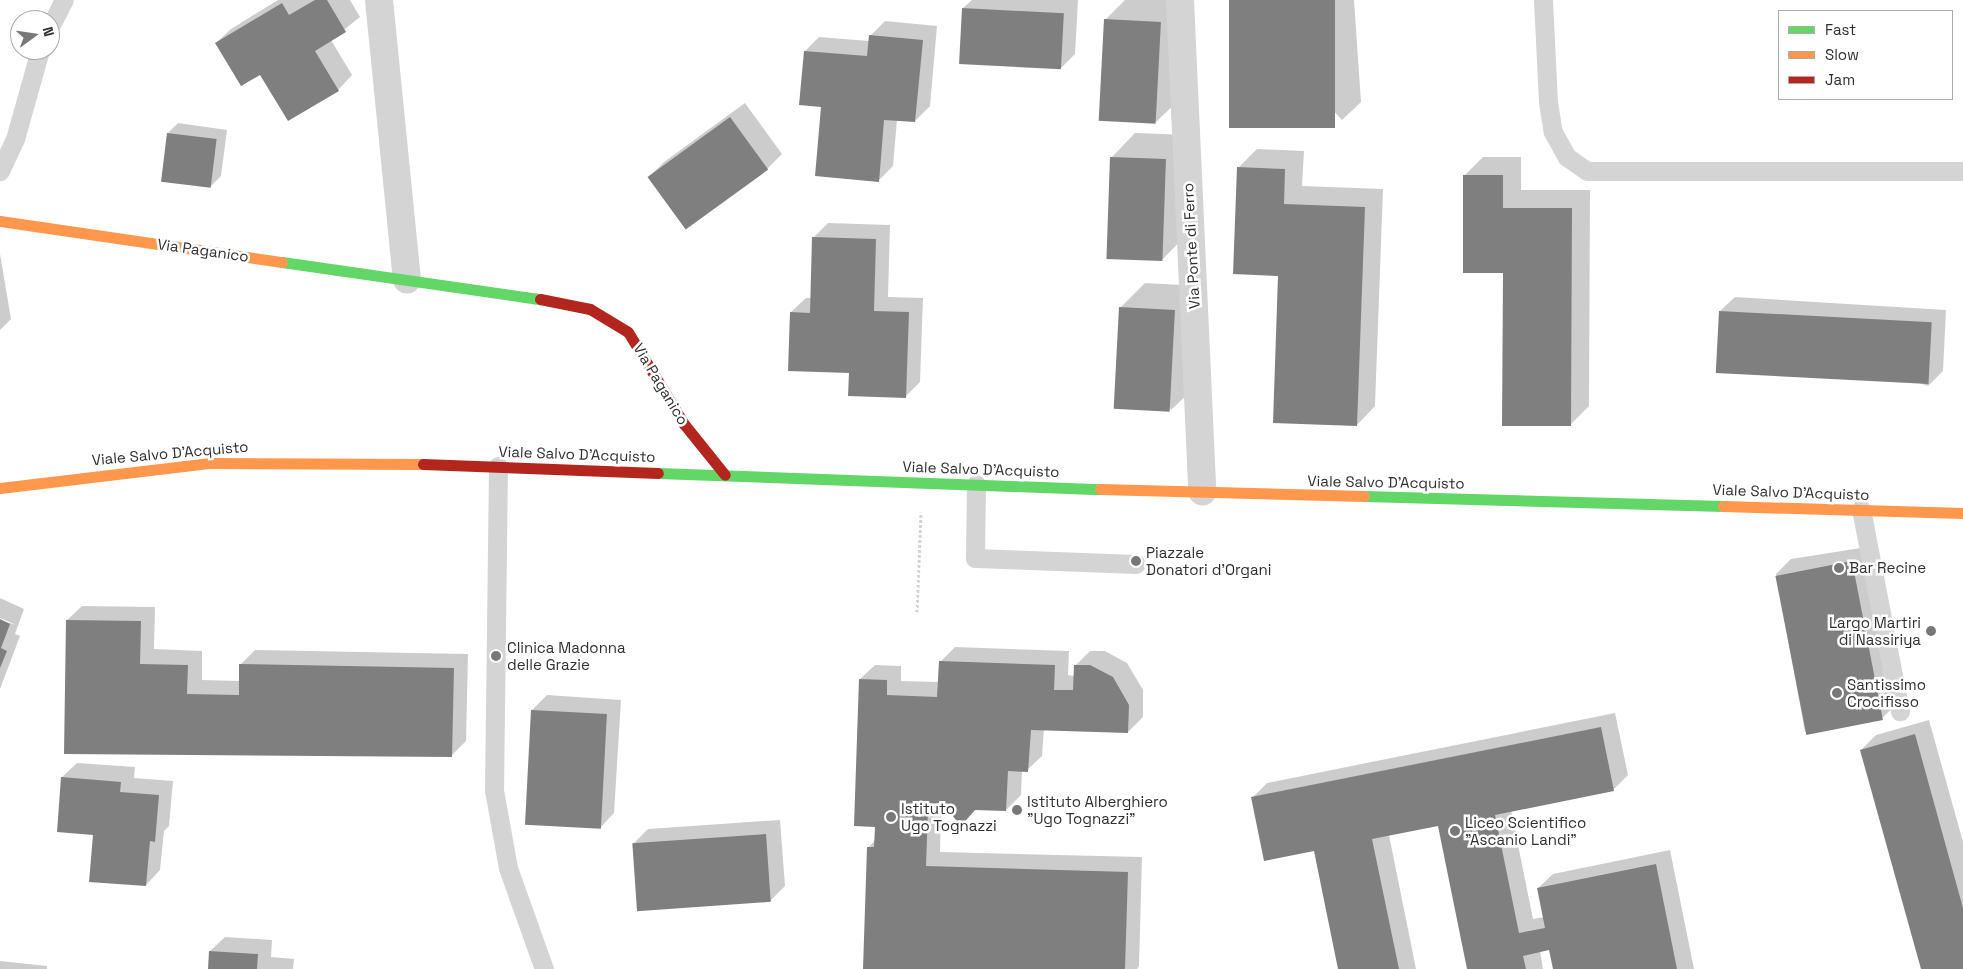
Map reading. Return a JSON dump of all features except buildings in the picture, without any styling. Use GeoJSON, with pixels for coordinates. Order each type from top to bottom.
{"type":"FeatureCollection","features":[{"type":"Feature","properties":{"kind":"main road","name":"Via Paganico"},"geometry":{"type":"LineString","coordinates":[[0,221],[568,303],[610,318],[635,341],[684,424],[725,476]]}},
{"type":"Feature","properties":{"kind":"main road","name":"Viale Salvo D'Acquisto"},"geometry":{"type":"LineString","coordinates":[[0,488],[164,467],[252,460],[498,466],[725,476],[1202,492],[1963,513]]}},
{"type":"Feature","properties":{"kind":"street"},"geometry":{"type":"LineString","coordinates":[[379,0],[406,280]]}},
{"type":"Feature","properties":{"kind":"street","name":"Via Ponte di Ferro"},"geometry":{"type":"LineString","coordinates":[[1180,0],[1202,492]]}},
{"type":"Feature","properties":{"kind":"lane"},"geometry":{"type":"LineString","coordinates":[[1543,0],[1548,102],[1554,132],[1566,157],[1587,171],[1963,171]]}},
{"type":"Feature","properties":{"kind":"lane"},"geometry":{"type":"LineString","coordinates":[[0,171],[15,140],[37,60]]}},
{"type":"Feature","properties":{"kind":"lane"},"geometry":{"type":"LineString","coordinates":[[498,466],[494,790],[508,868],[544,969]]}},
{"type":"Feature","properties":{"kind":"lane"},"geometry":{"type":"LineString","coordinates":[[976,484],[975,558],[1136,564]]}},
{"type":"Feature","properties":{"kind":"lane"},"geometry":{"type":"LineString","coordinates":[[1861,509],[1900,711]]}},
{"type":"Feature","properties":{"kind":"path"},"geometry":{"type":"LineString","coordinates":[[917,612],[920,549]]}},
{"type":"Feature","properties":{"kind":"traffic: fast"},"geometry":{"type":"LineString","coordinates":[[282,262],[540,299]]}},
{"type":"Feature","properties":{"kind":"traffic: fast"},"geometry":{"type":"LineString","coordinates":[[658,473],[1100,489]]}},
{"type":"Feature","properties":{"kind":"traffic: fast"},"geometry":{"type":"LineString","coordinates":[[1364,496],[1723,506]]}},
{"type":"Feature","properties":{"kind":"traffic: slow"},"geometry":{"type":"LineString","coordinates":[[0,221],[282,262]]}},
{"type":"Feature","properties":{"kind":"traffic: slow"},"geometry":{"type":"LineString","coordinates":[[0,488],[209,463],[423,464]]}},
{"type":"Feature","properties":{"kind":"traffic: slow"},"geometry":{"type":"LineString","coordinates":[[1100,489],[1364,496]]}},
{"type":"Feature","properties":{"kind":"traffic: slow"},"geometry":{"type":"LineString","coordinates":[[1723,506],[1963,513]]}},
{"type":"Feature","properties":{"kind":"traffic: jam"},"geometry":{"type":"LineString","coordinates":[[540,299],[590,309],[628,332],[684,424],[725,475]]}},
{"type":"Feature","properties":{"kind":"traffic: jam"},"geometry":{"type":"LineString","coordinates":[[423,464],[658,473]]}},
{"type":"Feature","properties":{"kind":"place","name":"Piazzale Donatori d'Organi"},"geometry":{"type":"Point","coordinates":[1136,561]}},
{"type":"Feature","properties":{"kind":"place","name":"Bar Recine"},"geometry":{"type":"Point","coordinates":[1839,568]}},
{"type":"Feature","properties":{"kind":"place","name":"Largo Martiri di Nassiriya"},"geometry":{"type":"Point","coordinates":[1931,631]}},
{"type":"Feature","properties":{"kind":"place","name":"Clinica Madonna delle Grazie"},"geometry":{"type":"Point","coordinates":[496,656]}},
{"type":"Feature","properties":{"kind":"place","name":"Santissimo Crocifisso"},"geometry":{"type":"Point","coordinates":[1837,693]}},
{"type":"Feature","properties":{"kind":"place","name":"Istituto Alberghiero \"Ugo Tognazzi\""},"geometry":{"type":"Point","coordinates":[1017,810]}},
{"type":"Feature","properties":{"kind":"place","name":"Istituto Ugo Tognazzi"},"geometry":{"type":"Point","coordinates":[891,817]}},
{"type":"Feature","properties":{"kind":"place","name":"Liceo Scientifico \"Ascanio Landi\""},"geometry":{"type":"Point","coordinates":[1455,831]}}]}
